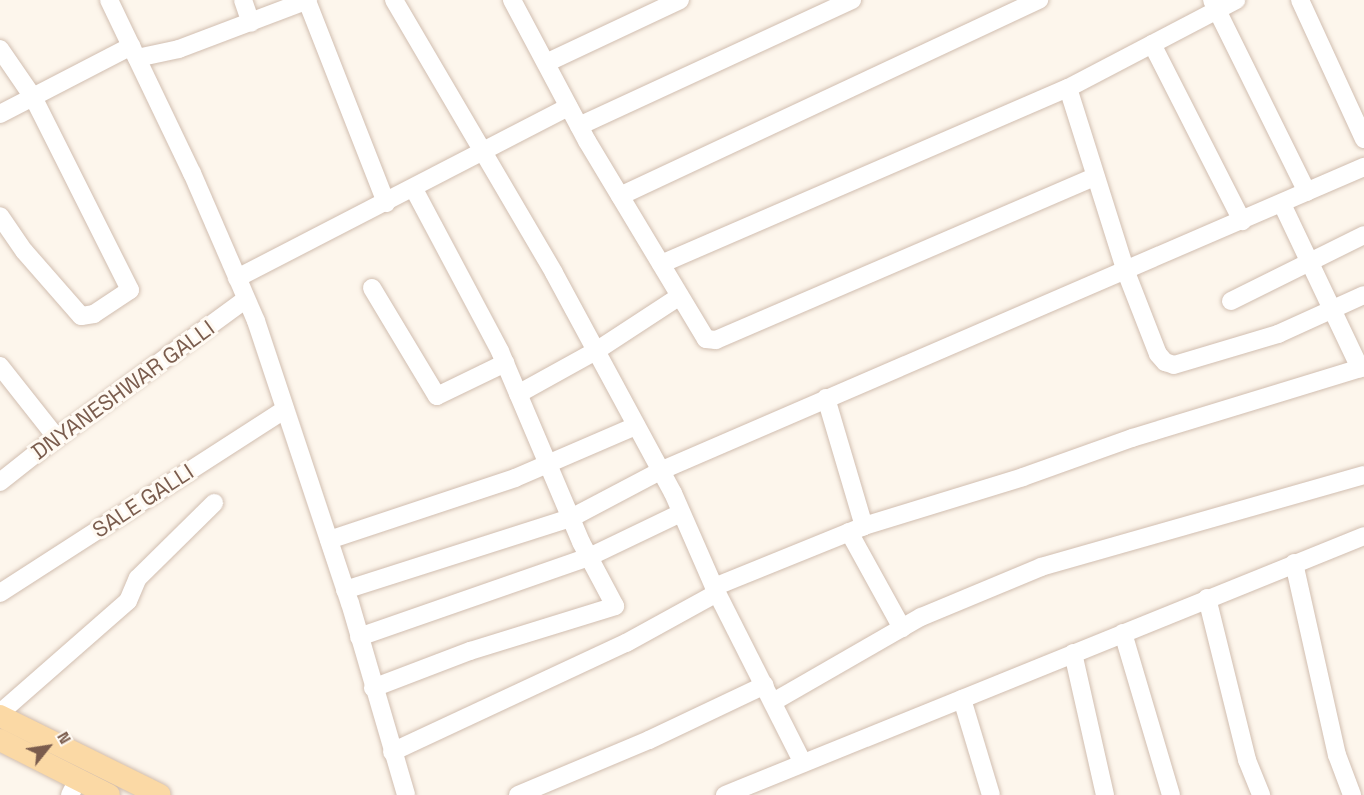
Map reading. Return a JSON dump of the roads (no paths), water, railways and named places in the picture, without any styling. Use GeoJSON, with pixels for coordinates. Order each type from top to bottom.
{"type":"FeatureCollection","features":[{"type":"Feature","properties":{"kind":"main road"},"geometry":{"type":"LineString","coordinates":[[0,714],[160,795]]}},
{"type":"Feature","properties":{"kind":"main road"},"geometry":{"type":"LineString","coordinates":[[0,740],[74,787],[109,795]]}},
{"type":"Feature","properties":{"kind":"street"},"geometry":{"type":"LineString","coordinates":[[109,0],[192,173],[246,299],[329,540],[406,795]]}},
{"type":"Feature","properties":{"kind":"street"},"geometry":{"type":"LineString","coordinates":[[243,0],[251,23]]}},
{"type":"Feature","properties":{"kind":"street"},"geometry":{"type":"LineString","coordinates":[[0,114],[134,52],[179,49],[307,0],[386,203]]}},
{"type":"Feature","properties":{"kind":"street"},"geometry":{"type":"LineString","coordinates":[[394,0],[554,273],[596,351],[660,471],[716,590],[803,763]]}},
{"type":"Feature","properties":{"kind":"street"},"geometry":{"type":"LineString","coordinates":[[512,0],[579,126],[706,339],[716,340],[1095,177]]}},
{"type":"Feature","properties":{"kind":"street"},"geometry":{"type":"LineString","coordinates":[[546,63],[680,0]]}},
{"type":"Feature","properties":{"kind":"street"},"geometry":{"type":"LineString","coordinates":[[579,126],[852,0]]}},
{"type":"Feature","properties":{"kind":"street"},"geometry":{"type":"LineString","coordinates":[[620,196],[1040,0]]}},
{"type":"Feature","properties":{"kind":"street"},"geometry":{"type":"LineString","coordinates":[[661,264],[1068,88],[1152,44],[1215,5],[1236,0]]}},
{"type":"Feature","properties":{"kind":"street"},"geometry":{"type":"LineString","coordinates":[[1300,0],[1364,139]]}},
{"type":"Feature","properties":{"kind":"street"},"geometry":{"type":"LineString","coordinates":[[1215,5],[1307,192]]}},
{"type":"Feature","properties":{"kind":"street"},"geometry":{"type":"LineString","coordinates":[[1152,44],[1242,221]]}},
{"type":"Feature","properties":{"kind":"street"},"geometry":{"type":"LineString","coordinates":[[0,49],[33,97],[130,290],[94,314],[81,316],[24,251],[0,216]]}},
{"type":"Feature","properties":{"kind":"street"},"geometry":{"type":"LineString","coordinates":[[1068,88],[1126,272],[1158,354],[1166,362],[1174,365],[1278,334],[1333,312],[1364,296]]}},
{"type":"Feature","properties":{"kind":"street"},"geometry":{"type":"LineString","coordinates":[[237,278],[483,154],[569,107]]}},
{"type":"Feature","properties":{"kind":"street"},"geometry":{"type":"LineString","coordinates":[[345,590],[571,518],[660,471],[826,398],[1126,272],[1364,167]]}},
{"type":"Feature","properties":{"kind":"street"},"geometry":{"type":"LineString","coordinates":[[373,688],[470,651],[615,606],[589,558],[505,363],[414,189]]}},
{"type":"Feature","properties":{"kind":"street"},"geometry":{"type":"LineString","coordinates":[[392,752],[626,643],[716,590],[856,529],[1023,477],[1132,438],[1362,367],[1333,312],[1282,204]]}},
{"type":"Feature","properties":{"kind":"street"},"geometry":{"type":"LineString","coordinates":[[1231,301],[1364,235]]}},
{"type":"Feature","properties":{"kind":"street"},"geometry":{"type":"LineString","coordinates":[[372,288],[436,396],[505,363]]}},
{"type":"Feature","properties":{"kind":"street"},"geometry":{"type":"LineString","coordinates":[[518,394],[596,351],[680,297]]}},
{"type":"Feature","properties":{"kind":"street","name":"DNYANESHWAR GALLI"},"geometry":{"type":"LineString","coordinates":[[0,482],[56,437],[246,299]]}},
{"type":"Feature","properties":{"kind":"street"},"geometry":{"type":"LineString","coordinates":[[0,366],[56,437]]}},
{"type":"Feature","properties":{"kind":"street"},"geometry":{"type":"LineString","coordinates":[[826,398],[856,529],[902,628]]}},
{"type":"Feature","properties":{"kind":"street","name":"SALE GALLI"},"geometry":{"type":"LineString","coordinates":[[0,592],[285,409]]}},
{"type":"Feature","properties":{"kind":"street"},"geometry":{"type":"LineString","coordinates":[[329,540],[442,504],[547,464],[636,426]]}},
{"type":"Feature","properties":{"kind":"street"},"geometry":{"type":"LineString","coordinates":[[773,702],[921,617],[1041,567],[1364,475]]}},
{"type":"Feature","properties":{"kind":"street"},"geometry":{"type":"LineString","coordinates":[[0,714],[128,601],[138,578],[214,503]]}},
{"type":"Feature","properties":{"kind":"street"},"geometry":{"type":"LineString","coordinates":[[359,637],[589,558],[681,513]]}},
{"type":"Feature","properties":{"kind":"street"},"geometry":{"type":"LineString","coordinates":[[725,795],[758,789],[803,763],[1364,536]]}},
{"type":"Feature","properties":{"kind":"street"},"geometry":{"type":"LineString","coordinates":[[1294,563],[1337,755],[1352,795]]}},
{"type":"Feature","properties":{"kind":"street"},"geometry":{"type":"LineString","coordinates":[[1207,598],[1247,760],[1261,795]]}},
{"type":"Feature","properties":{"kind":"street"},"geometry":{"type":"LineString","coordinates":[[1123,633],[1171,795]]}},
{"type":"Feature","properties":{"kind":"street"},"geometry":{"type":"LineString","coordinates":[[1073,653],[1105,795]]}},
{"type":"Feature","properties":{"kind":"street"},"geometry":{"type":"LineString","coordinates":[[518,795],[649,740],[765,685]]}},
{"type":"Feature","properties":{"kind":"street"},"geometry":{"type":"LineString","coordinates":[[962,699],[992,795]]}}]}
